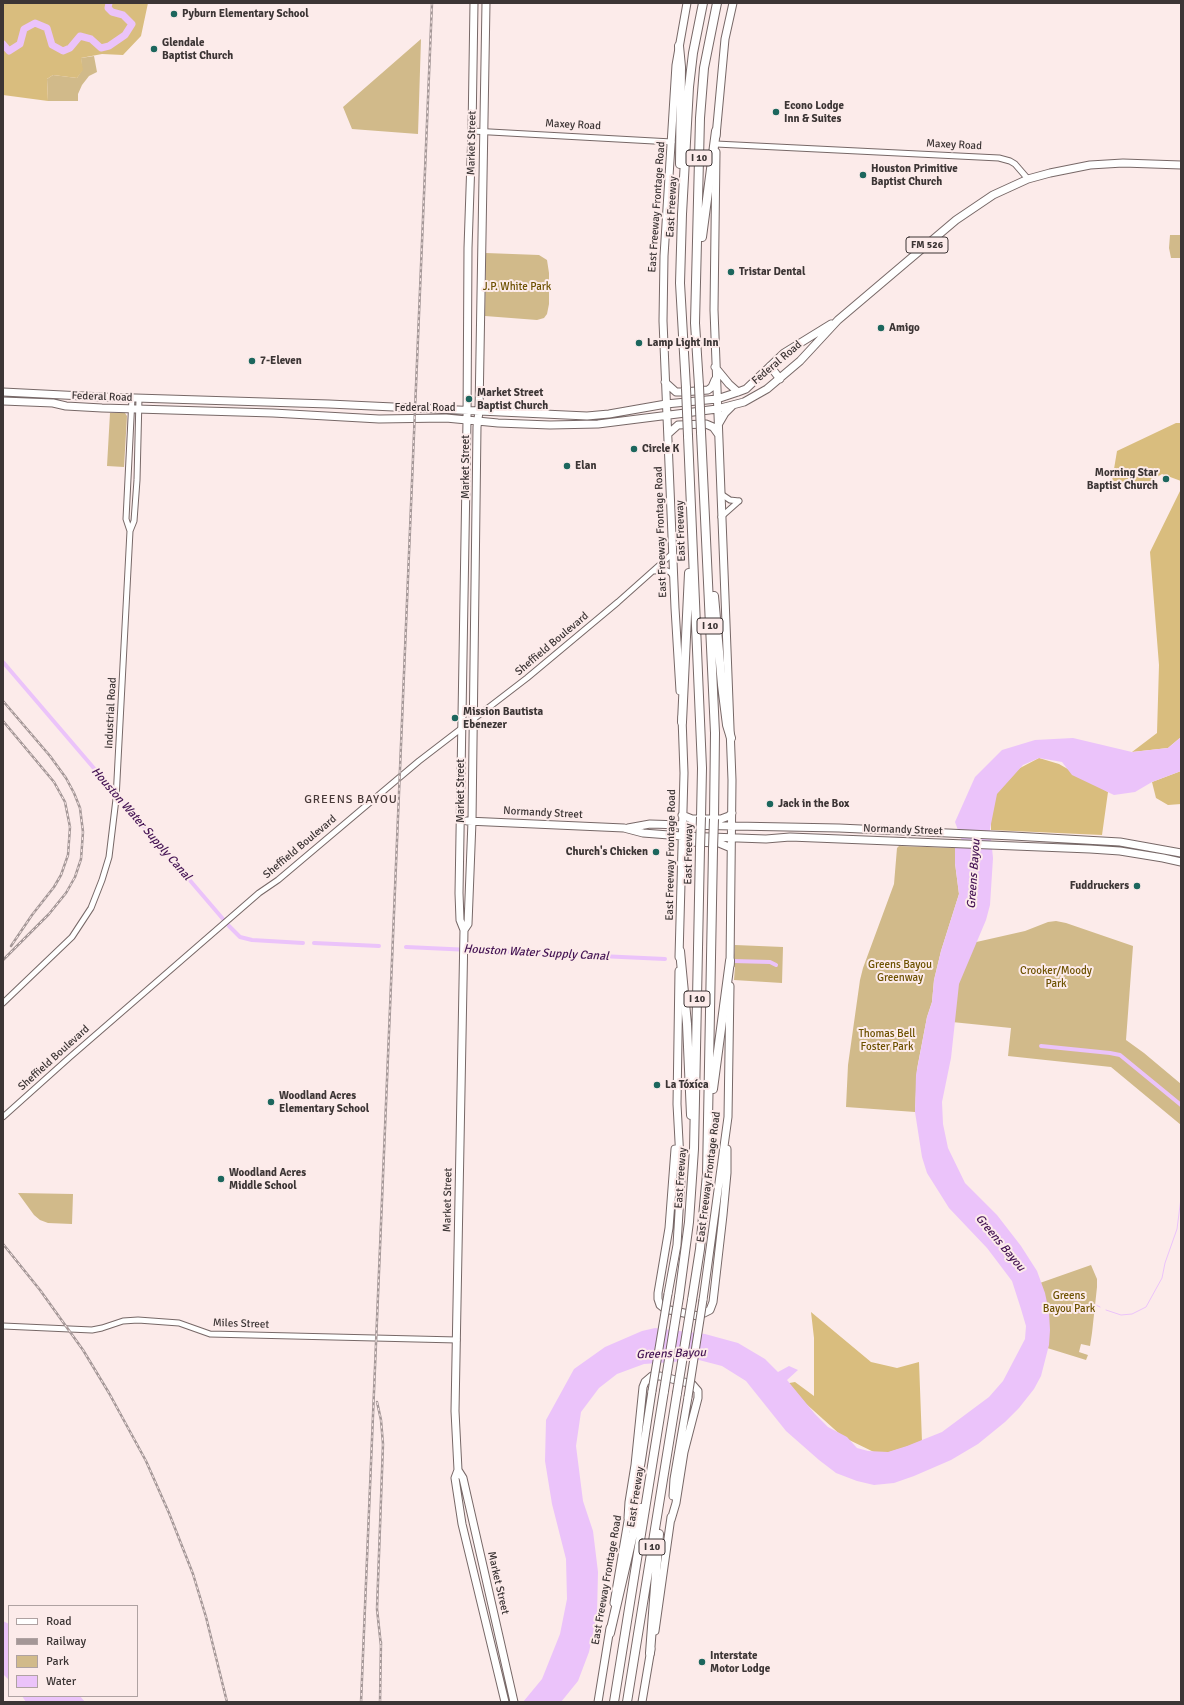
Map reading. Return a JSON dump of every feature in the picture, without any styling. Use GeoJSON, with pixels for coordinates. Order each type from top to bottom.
{"type":"FeatureCollection","features":[{"type":"Feature","properties":{"kind":"highway","name":"East Freeway"},"geometry":{"type":"LineString","coordinates":[[614,1702],[664,1391],[689,1222],[694,1150],[702,768],[686,388],[680,283],[689,87],[693,53],[703,3]]}},
{"type":"Feature","properties":{"kind":"highway","name":"I 10"},"geometry":{"type":"LineString","coordinates":[[627,1702],[692,1300],[704,1210],[709,1119],[715,733],[696,314],[700,118],[704,68],[717,3]]}},
{"type":"Feature","properties":{"kind":"highway"},"geometry":{"type":"LineString","coordinates":[[679,46],[681,67],[680,172],[682,214]]}},
{"type":"Feature","properties":{"kind":"highway"},"geometry":{"type":"LineString","coordinates":[[696,314],[703,228],[716,131]]}},
{"type":"Feature","properties":{"kind":"highway"},"geometry":{"type":"LineString","coordinates":[[704,498],[722,685],[727,725],[731,738]]}},
{"type":"Feature","properties":{"kind":"highway"},"geometry":{"type":"LineString","coordinates":[[682,722],[683,677],[692,523]]}},
{"type":"Feature","properties":{"kind":"highway"},"geometry":{"type":"LineString","coordinates":[[680,951],[688,1031],[689,1099],[694,1150]]}},
{"type":"Feature","properties":{"kind":"highway"},"geometry":{"type":"LineString","coordinates":[[709,1119],[730,961]]}},
{"type":"Feature","properties":{"kind":"highway"},"geometry":{"type":"LineString","coordinates":[[650,1653],[662,1487]]}},
{"type":"Feature","properties":{"kind":"highway"},"geometry":{"type":"LineString","coordinates":[[610,1633],[636,1522],[648,1488]]}},
{"type":"Feature","properties":{"kind":"main road","name":"Market Street"},"geometry":{"type":"LineString","coordinates":[[474,3],[472,131],[469,190],[467,420],[459,893],[460,920],[464,930],[464,941],[455,1430],[458,1470],[455,1478],[458,1500],[505,1702]]}},
{"type":"Feature","properties":{"kind":"main road","name":"Market Street"},"geometry":{"type":"LineString","coordinates":[[464,930],[468,924],[472,821],[486,3]]}},
{"type":"Feature","properties":{"kind":"main road","name":"East Freeway Frontage Road"},"geometry":{"type":"LineString","coordinates":[[598,1702],[610,1633],[620,1561],[628,1518],[640,1470],[677,1245],[681,1179],[677,1104],[684,773],[665,382],[663,296],[676,65],[687,3]]}},
{"type":"Feature","properties":{"kind":"main road","name":"East Freeway Frontage Road"},"geometry":{"type":"LineString","coordinates":[[642,1702],[661,1596],[671,1520],[674,1478],[703,1300],[728,1117],[732,826],[731,738],[715,367],[714,310],[716,131],[725,40],[733,3]]}},
{"type":"Feature","properties":{"kind":"main road"},"geometry":{"type":"LineString","coordinates":[[472,78],[484,78]]}},
{"type":"Feature","properties":{"kind":"main road","name":"FM 526"},"geometry":{"type":"LineString","coordinates":[[1028,179],[1065,169],[1100,164],[1123,163],[1181,166]]}},
{"type":"Feature","properties":{"kind":"main road","name":"Federal Road"},"geometry":{"type":"LineString","coordinates":[[3,401],[131,409],[379,419],[467,420],[535,425],[598,424],[732,406],[744,402],[767,389],[812,348],[838,320],[971,209],[993,195],[1028,179]]}},
{"type":"Feature","properties":{"kind":"main road"},"geometry":{"type":"LineString","coordinates":[[469,190],[483,190]]}},
{"type":"Feature","properties":{"kind":"main road","name":"Federal Road"},"geometry":{"type":"LineString","coordinates":[[3,392],[380,406],[587,416],[609,414],[666,404],[717,399],[742,390],[784,354],[838,320]]}},
{"type":"Feature","properties":{"kind":"main road"},"geometry":{"type":"LineString","coordinates":[[805,340],[812,348]]}},
{"type":"Feature","properties":{"kind":"main road"},"geometry":{"type":"LineString","coordinates":[[770,366],[780,378]]}},
{"type":"Feature","properties":{"kind":"main road"},"geometry":{"type":"LineString","coordinates":[[715,367],[729,384],[742,390],[744,402]]}},
{"type":"Feature","properties":{"kind":"main road"},"geometry":{"type":"LineString","coordinates":[[665,382],[676,392],[706,391],[712,387],[716,378]]}},
{"type":"Feature","properties":{"kind":"main road"},"geometry":{"type":"LineString","coordinates":[[47,403],[48,393]]}},
{"type":"Feature","properties":{"kind":"main road"},"geometry":{"type":"LineString","coordinates":[[328,417],[329,404]]}},
{"type":"Feature","properties":{"kind":"main road"},"geometry":{"type":"LineString","coordinates":[[379,419],[380,406]]}},
{"type":"Feature","properties":{"kind":"main road"},"geometry":{"type":"LineString","coordinates":[[718,426],[732,406]]}},
{"type":"Feature","properties":{"kind":"main road"},"geometry":{"type":"LineString","coordinates":[[668,434],[678,425],[706,424],[714,427],[718,434]]}},
{"type":"Feature","properties":{"kind":"main road"},"geometry":{"type":"LineString","coordinates":[[682,815],[692,819],[721,819],[730,816],[732,813]]}},
{"type":"Feature","properties":{"kind":"main road","name":"Normandy Street"},"geometry":{"type":"LineString","coordinates":[[461,821],[624,828],[650,824],[839,828],[1120,842],[1181,853]]}},
{"type":"Feature","properties":{"kind":"main road","name":"Normandy Street"},"geometry":{"type":"LineString","coordinates":[[624,828],[643,833],[682,836],[766,839],[790,837],[1013,845],[1120,852],[1181,862]]}},
{"type":"Feature","properties":{"kind":"main road"},"geometry":{"type":"LineString","coordinates":[[682,852],[685,846],[692,842],[719,843],[731,848]]}},
{"type":"Feature","properties":{"kind":"main road"},"geometry":{"type":"LineString","coordinates":[[677,1104],[672,1201],[658,1293],[660,1305],[665,1309],[698,1316],[710,1310],[713,1302],[727,1173],[728,1117]]}},
{"type":"Feature","properties":{"kind":"main road"},"geometry":{"type":"LineString","coordinates":[[628,1518],[643,1387],[645,1382],[652,1376],[660,1376],[692,1384],[698,1391],[684,1452],[676,1503],[671,1520]]}},
{"type":"Feature","properties":{"kind":"main road","name":"Market Street"},"geometry":{"type":"LineString","coordinates":[[458,1470],[463,1478],[514,1702]]}},
{"type":"Feature","properties":{"kind":"main road"},"geometry":{"type":"LineString","coordinates":[[486,1619],[494,1616]]}},
{"type":"Feature","properties":{"kind":"street","name":"Maxey Road"},"geometry":{"type":"LineString","coordinates":[[472,131],[672,142]]}},
{"type":"Feature","properties":{"kind":"street","name":"Maxey Road"},"geometry":{"type":"LineString","coordinates":[[716,144],[999,158],[1015,164],[1028,179]]}},
{"type":"Feature","properties":{"kind":"street","name":"Industrial Road"},"geometry":{"type":"LineString","coordinates":[[130,530],[126,520],[131,409],[136,398]]}},
{"type":"Feature","properties":{"kind":"street","name":"Industrial Road"},"geometry":{"type":"LineString","coordinates":[[3,1003],[72,937],[91,908],[109,857],[116,800],[130,530],[134,521],[137,480],[140,409],[136,398]]}},
{"type":"Feature","properties":{"kind":"street"},"geometry":{"type":"LineString","coordinates":[[128,479],[137,480]]}},
{"type":"Feature","properties":{"kind":"street"},"geometry":{"type":"LineString","coordinates":[[721,494],[730,500],[739,502],[722,517]]}},
{"type":"Feature","properties":{"kind":"street","name":"Sheffield Boulevard"},"geometry":{"type":"LineString","coordinates":[[3,1117],[75,1052],[230,918],[419,760],[527,678],[654,571],[673,553]]}},
{"type":"Feature","properties":{"kind":"street"},"geometry":{"type":"LineString","coordinates":[[654,571],[665,570],[670,572],[674,577]]}},
{"type":"Feature","properties":{"kind":"street","name":"Miles Street"},"geometry":{"type":"LineString","coordinates":[[3,1326],[92,1330],[123,1321],[138,1320],[179,1323],[210,1334],[457,1340]]}},
{"type":"Feature","properties":{"kind":"green space"},"geometry":{"type":"Polygon","coordinates":[[[421,39],[418,134],[352,129],[343,107],[421,39]]]}},
{"type":"Feature","properties":{"kind":"green space"},"geometry":{"type":"Polygon","coordinates":[[[94,56],[97,72],[89,76],[82,85],[78,94],[78,101],[48,101],[47,79],[53,75],[77,78],[82,70],[81,58],[94,56]]]}},
{"type":"Feature","properties":{"kind":"green space"},"geometry":{"type":"Polygon","coordinates":[[[1170,235],[1181,235],[1181,258],[1171,258],[1169,248],[1170,235]]]}},
{"type":"Feature","properties":{"kind":"green space","name":"J.P. White Park"},"geometry":{"type":"Polygon","coordinates":[[[486,253],[539,255],[547,260],[549,273],[549,304],[547,314],[544,318],[537,320],[485,316],[486,253]]]}},
{"type":"Feature","properties":{"kind":"green space"},"geometry":{"type":"Polygon","coordinates":[[[110,413],[125,413],[127,416],[124,467],[107,466],[110,413]]]}},
{"type":"Feature","properties":{"kind":"green space"},"geometry":{"type":"Polygon","coordinates":[[[899,846],[955,848],[955,863],[959,894],[941,951],[934,980],[932,1002],[927,1017],[917,1069],[915,1112],[846,1107],[848,1065],[860,980],[894,884],[897,848],[899,846]]]}},
{"type":"Feature","properties":{"kind":"green space","name":"Crooker/Moody Park"},"geometry":{"type":"Polygon","coordinates":[[[1056,921],[1133,946],[1126,1040],[1181,1084],[1181,1125],[1111,1067],[1008,1056],[1011,1028],[952,1022],[956,990],[972,943],[1025,931],[1048,922],[1056,921]]]}},
{"type":"Feature","properties":{"kind":"green space"},"geometry":{"type":"Polygon","coordinates":[[[735,945],[783,947],[782,983],[734,980],[735,967],[733,967],[735,945]]]}},
{"type":"Feature","properties":{"kind":"green space"},"geometry":{"type":"Polygon","coordinates":[[[18,1193],[73,1194],[72,1224],[48,1223],[40,1220],[34,1215],[18,1193]]]}},
{"type":"Feature","properties":{"kind":"green space","name":"Greens Bayou Park"},"geometry":{"type":"Polygon","coordinates":[[[1091,1265],[1097,1279],[1092,1333],[1090,1346],[1081,1344],[1079,1352],[1088,1355],[1086,1360],[1044,1347],[1037,1284],[1091,1265]]]}},
{"type":"Feature","properties":{"kind":"shaded area"},"geometry":{"type":"Polygon","coordinates":[[[3,3],[148,3],[141,36],[123,55],[102,54],[81,58],[83,70],[77,78],[53,75],[47,79],[48,101],[3,95],[3,3]]]}},
{"type":"Feature","properties":{"kind":"shaded area"},"geometry":{"type":"Polygon","coordinates":[[[1176,423],[1181,423],[1181,481],[1162,474],[1141,487],[1111,487],[1117,451],[1176,423]]]}},
{"type":"Feature","properties":{"kind":"shaded area"},"geometry":{"type":"Polygon","coordinates":[[[1181,489],[1181,737],[1168,748],[1132,752],[1157,733],[1159,665],[1150,552],[1181,489]]]}},
{"type":"Feature","properties":{"kind":"shaded area"},"geometry":{"type":"Polygon","coordinates":[[[1039,758],[1059,764],[1108,792],[1102,835],[991,830],[991,806],[1003,777],[1039,758]]]}},
{"type":"Feature","properties":{"kind":"shaded area"},"geometry":{"type":"Polygon","coordinates":[[[1181,771],[1181,804],[1168,805],[1156,798],[1152,782],[1181,771]]]}},
{"type":"Feature","properties":{"kind":"shaded area"},"geometry":{"type":"Polygon","coordinates":[[[811,1312],[871,1362],[897,1368],[919,1362],[922,1442],[880,1455],[843,1437],[784,1384],[795,1382],[814,1396],[814,1338],[811,1312]]]}},
{"type":"Feature","properties":{"kind":"water","name":"Greens Bayou"},"geometry":{"type":"Polygon","coordinates":[[[1181,737],[1181,771],[1152,782],[1135,792],[1114,795],[1072,775],[1062,762],[1039,758],[1023,765],[997,794],[990,829],[993,858],[990,905],[986,920],[959,984],[951,1058],[942,1102],[943,1124],[948,1148],[965,1183],[997,1215],[1021,1246],[1037,1271],[1045,1293],[1049,1312],[1049,1345],[1041,1376],[1034,1389],[1019,1408],[1005,1422],[978,1444],[951,1460],[914,1476],[894,1483],[874,1485],[857,1481],[836,1473],[819,1460],[786,1431],[746,1381],[722,1366],[699,1360],[644,1364],[617,1374],[599,1388],[581,1412],[576,1446],[583,1501],[593,1531],[598,1572],[597,1615],[589,1652],[578,1681],[561,1702],[523,1702],[542,1679],[560,1634],[567,1599],[566,1559],[552,1504],[545,1461],[546,1420],[574,1369],[605,1347],[642,1331],[655,1328],[705,1334],[738,1343],[765,1359],[778,1372],[789,1366],[798,1370],[787,1380],[815,1414],[828,1427],[847,1437],[857,1448],[868,1451],[888,1452],[942,1432],[989,1397],[1003,1381],[1025,1339],[1026,1326],[1012,1281],[987,1248],[949,1208],[927,1173],[922,1157],[915,1112],[916,1075],[927,1017],[932,1002],[934,980],[941,951],[959,894],[955,863],[955,848],[962,841],[955,822],[975,777],[1002,750],[1035,740],[1073,738],[1132,752],[1168,748],[1181,737]]]}},
{"type":"Feature","properties":{"kind":"water"},"geometry":{"type":"Polygon","coordinates":[[[3,1621],[8,1624],[8,1679],[3,1674],[3,1621]]]}},
{"type":"Feature","properties":{"kind":"water"},"geometry":{"type":"Polygon","coordinates":[[[23,1697],[81,1697],[85,1702],[26,1702],[23,1697]]]}},
{"type":"Feature","properties":{"kind":"waterway"},"geometry":{"type":"LineString","coordinates":[[3,44],[9,51],[20,44],[24,29],[35,23],[47,28],[52,45],[63,51],[70,48],[80,36],[91,39],[101,48],[109,46],[125,35],[132,24],[123,15],[112,12],[108,8],[109,3]]}},
{"type":"Feature","properties":{"kind":"waterway","name":"Houston Water Supply Canal"},"geometry":{"type":"LineString","coordinates":[[3,662],[240,937],[252,940],[303,943]]}},
{"type":"Feature","properties":{"kind":"waterway","name":"Houston Water Supply Canal"},"geometry":{"type":"LineString","coordinates":[[314,943],[379,946]]}},
{"type":"Feature","properties":{"kind":"waterway","name":"Houston Water Supply Canal"},"geometry":{"type":"LineString","coordinates":[[406,947],[665,959]]}},
{"type":"Feature","properties":{"kind":"waterway","name":"Houston Water Supply Canal"},"geometry":{"type":"LineString","coordinates":[[733,961],[770,962],[776,965]]}},
{"type":"Feature","properties":{"kind":"waterway","name":"Houston Water Supply Canal"},"geometry":{"type":"LineString","coordinates":[[1041,1046],[1120,1055],[1181,1105]]}},
{"type":"Feature","properties":{"kind":"waterway"},"geometry":{"type":"LineString","coordinates":[[1106,1310],[1121,1315],[1132,1314],[1146,1307],[1162,1278],[1165,1263],[1177,1229],[1181,1198]]}},
{"type":"Feature","properties":{"kind":"waterway"},"geometry":{"type":"LineString","coordinates":[[1048,1313],[1068,1309],[1081,1313],[1087,1312],[1094,1304],[1100,1307]]}},
{"type":"Feature","properties":{"kind":"railway"},"geometry":{"type":"LineString","coordinates":[[361,1702],[432,3]]}},
{"type":"Feature","properties":{"kind":"railway"},"geometry":{"type":"LineString","coordinates":[[3,701],[50,756],[66,778],[80,808],[83,832],[81,859],[75,877],[66,893],[49,914],[3,960]]}},
{"type":"Feature","properties":{"kind":"railway"},"geometry":{"type":"LineString","coordinates":[[3,721],[54,782],[65,802],[70,827],[68,855],[61,875],[11,946]]}},
{"type":"Feature","properties":{"kind":"railway"},"geometry":{"type":"LineString","coordinates":[[3,1244],[40,1290],[83,1350],[109,1393],[146,1461],[169,1513],[193,1574],[206,1617],[227,1702]]}},
{"type":"Feature","properties":{"kind":"railway"},"geometry":{"type":"LineString","coordinates":[[377,1402],[381,1420],[383,1444],[377,1609],[381,1646]]}},
{"type":"Feature","properties":{"kind":"railway"},"geometry":{"type":"LineString","coordinates":[[380,1702],[381,1642]]}},
{"type":"Feature","properties":{"kind":"place","name":"Pyburn Elementary School"},"geometry":{"type":"Point","coordinates":[174,14]}},
{"type":"Feature","properties":{"kind":"place","name":"Glendale Baptist Church"},"geometry":{"type":"Point","coordinates":[154,49]}},
{"type":"Feature","properties":{"kind":"place","name":"Econo Lodge Inn & Suites"},"geometry":{"type":"Point","coordinates":[776,112]}},
{"type":"Feature","properties":{"kind":"place","name":"Houston Primitive Baptist Church"},"geometry":{"type":"Point","coordinates":[863,175]}},
{"type":"Feature","properties":{"kind":"place","name":"Tristar Dental"},"geometry":{"type":"Point","coordinates":[731,272]}},
{"type":"Feature","properties":{"kind":"place","name":"Amigo"},"geometry":{"type":"Point","coordinates":[881,328]}},
{"type":"Feature","properties":{"kind":"place","name":"Lamp Light Inn"},"geometry":{"type":"Point","coordinates":[639,343]}},
{"type":"Feature","properties":{"kind":"place","name":"7-Eleven"},"geometry":{"type":"Point","coordinates":[252,361]}},
{"type":"Feature","properties":{"kind":"place","name":"Market Street Baptist Church"},"geometry":{"type":"Point","coordinates":[469,399]}},
{"type":"Feature","properties":{"kind":"place","name":"Circle K"},"geometry":{"type":"Point","coordinates":[634,449]}},
{"type":"Feature","properties":{"kind":"place","name":"Elan"},"geometry":{"type":"Point","coordinates":[567,466]}},
{"type":"Feature","properties":{"kind":"place","name":"Morning Star Baptist Church"},"geometry":{"type":"Point","coordinates":[1166,479]}},
{"type":"Feature","properties":{"kind":"place","name":"Mission Bautista Ebenezer"},"geometry":{"type":"Point","coordinates":[455,718]}},
{"type":"Feature","properties":{"kind":"place","name":"Jack in the Box"},"geometry":{"type":"Point","coordinates":[770,804]}},
{"type":"Feature","properties":{"kind":"place","name":"Church's Chicken"},"geometry":{"type":"Point","coordinates":[656,852]}},
{"type":"Feature","properties":{"kind":"place","name":"Fuddruckers"},"geometry":{"type":"Point","coordinates":[1137,886]}},
{"type":"Feature","properties":{"kind":"place","name":"La Tóxíca"},"geometry":{"type":"Point","coordinates":[657,1085]}},
{"type":"Feature","properties":{"kind":"place","name":"Woodland Acres Elementary School"},"geometry":{"type":"Point","coordinates":[271,1102]}},
{"type":"Feature","properties":{"kind":"place","name":"Woodland Acres Middle School"},"geometry":{"type":"Point","coordinates":[221,1179]}},
{"type":"Feature","properties":{"kind":"place","name":"Interstate Motor Lodge"},"geometry":{"type":"Point","coordinates":[702,1662]}},
{"type":"Feature","properties":{"kind":"district","name":"GREENS BAYOU"},"geometry":{"type":"Point","coordinates":[351,800]}},
{"type":"Feature","properties":{"kind":"park label","name":"Greens Bayou Greenway"},"geometry":{"type":"Point","coordinates":[900,971]}},
{"type":"Feature","properties":{"kind":"park label","name":"Thomas Bell Foster Park"},"geometry":{"type":"Point","coordinates":[887,1040]}}]}
